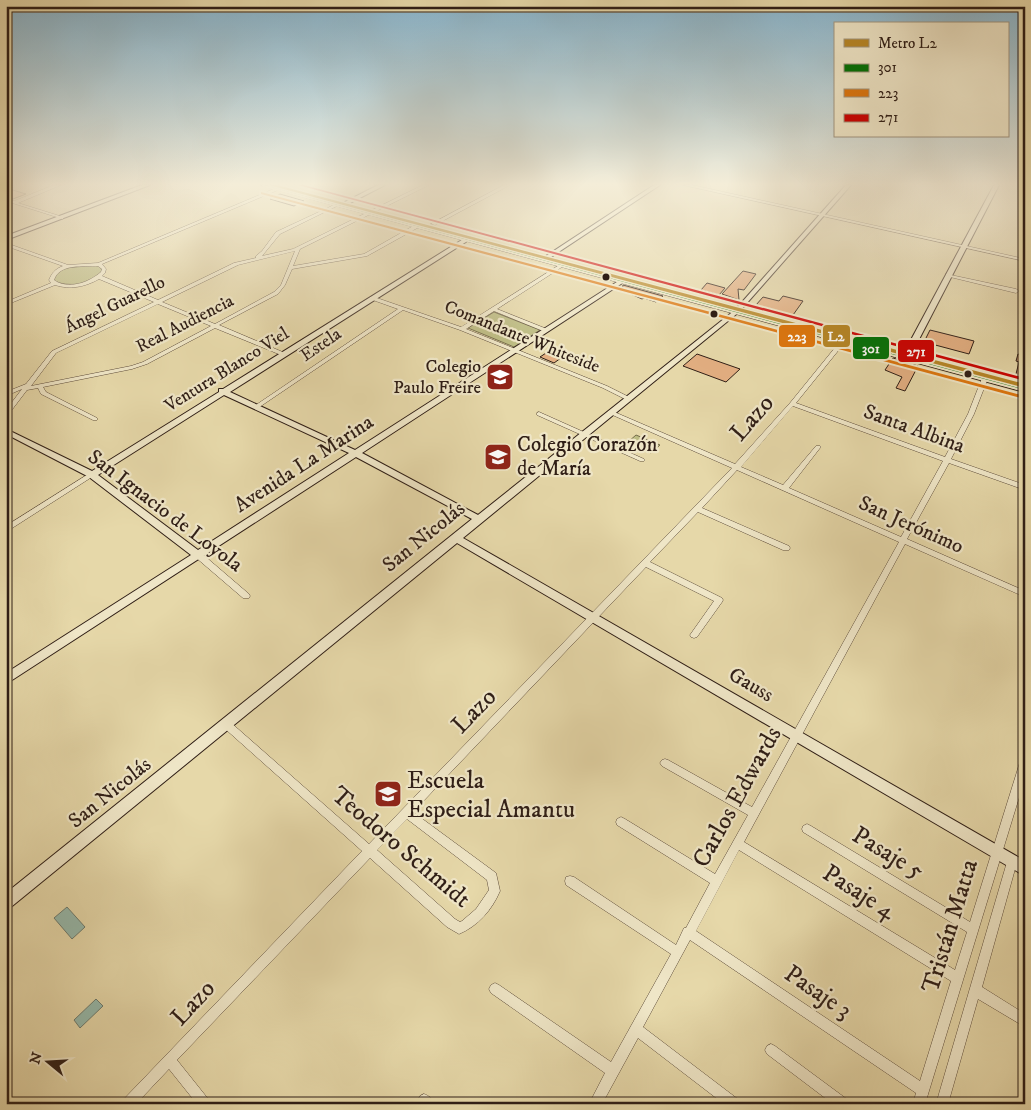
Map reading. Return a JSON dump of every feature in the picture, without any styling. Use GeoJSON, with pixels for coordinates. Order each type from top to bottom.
{"type":"FeatureCollection","features":[{"type":"Feature","properties":{"kind":"main road"},"geometry":{"type":"LineString","coordinates":[[459,237],[546,257],[564,265],[740,309],[844,340],[1025,381]]}},
{"type":"Feature","properties":{"kind":"main road"},"geometry":{"type":"LineString","coordinates":[[477,237],[909,354],[1025,389]]}},
{"type":"Feature","properties":{"kind":"street"},"geometry":{"type":"LineString","coordinates":[[6,244],[66,266],[98,264],[162,237]]}},
{"type":"Feature","properties":{"kind":"street","name":"Ángel Guarello"},"geometry":{"type":"LineString","coordinates":[[254,258],[265,251],[274,237]]}},
{"type":"Feature","properties":{"kind":"street","name":"Ángel Guarello"},"geometry":{"type":"LineString","coordinates":[[24,389],[54,352],[236,264],[254,258],[298,249],[323,237]]}},
{"type":"Feature","properties":{"kind":"street"},"geometry":{"type":"LineString","coordinates":[[290,268],[365,255],[398,237]]}},
{"type":"Feature","properties":{"kind":"street"},"geometry":{"type":"LineString","coordinates":[[546,257],[577,237]]}},
{"type":"Feature","properties":{"kind":"street","name":"San Nicolás"},"geometry":{"type":"LineString","coordinates":[[6,902],[627,398],[740,309],[804,237]]}},
{"type":"Feature","properties":{"kind":"street"},"geometry":{"type":"LineString","coordinates":[[917,237],[1025,260]]}},
{"type":"Feature","properties":{"kind":"street"},"geometry":{"type":"LineString","coordinates":[[909,354],[969,237]]}},
{"type":"Feature","properties":{"kind":"street","name":"Ventura Blanco Viel"},"geometry":{"type":"LineString","coordinates":[[6,530],[222,391],[467,239]]}},
{"type":"Feature","properties":{"kind":"street","name":"Real Audiencia"},"geometry":{"type":"LineString","coordinates":[[24,389],[139,365],[276,294],[283,286],[298,249]]}},
{"type":"Feature","properties":{"kind":"street"},"geometry":{"type":"LineString","coordinates":[[277,254],[312,264]]}},
{"type":"Feature","properties":{"kind":"street"},"geometry":{"type":"LineString","coordinates":[[6,304],[55,284],[76,285],[99,277],[104,271],[98,264]]}},
{"type":"Feature","properties":{"kind":"street"},"geometry":{"type":"LineString","coordinates":[[462,329],[564,265]]}},
{"type":"Feature","properties":{"kind":"street"},"geometry":{"type":"LineString","coordinates":[[55,284],[51,280],[52,275],[66,266]]}},
{"type":"Feature","properties":{"kind":"street"},"geometry":{"type":"LineString","coordinates":[[948,276],[1016,291]]}},
{"type":"Feature","properties":{"kind":"street"},"geometry":{"type":"LineString","coordinates":[[99,277],[283,354]]}},
{"type":"Feature","properties":{"kind":"street","name":"Avenida La Marina"},"geometry":{"type":"LineString","coordinates":[[6,679],[622,281]]}},
{"type":"Feature","properties":{"kind":"street","name":"Comandante Whiteside"},"geometry":{"type":"LineString","coordinates":[[372,298],[462,329],[598,384],[627,398]]}},
{"type":"Feature","properties":{"kind":"street","name":"Estela"},"geometry":{"type":"LineString","coordinates":[[256,407],[403,308]]}},
{"type":"Feature","properties":{"kind":"street"},"geometry":{"type":"LineString","coordinates":[[493,309],[545,330]]}},
{"type":"Feature","properties":{"kind":"street","name":"Lazo"},"geometry":{"type":"LineString","coordinates":[[127,1104],[736,468],[792,404],[844,340]]}},
{"type":"Feature","properties":{"kind":"street","name":"Carlos Edwards"},"geometry":{"type":"LineString","coordinates":[[595,1104],[795,734],[947,460],[971,414],[985,378]]}},
{"type":"Feature","properties":{"kind":"street","name":"Ángel Guarello"},"geometry":{"type":"LineString","coordinates":[[6,394],[31,380]]}},
{"type":"Feature","properties":{"kind":"street","name":"Real Audiencia"},"geometry":{"type":"LineString","coordinates":[[31,380],[54,383]]}},
{"type":"Feature","properties":{"kind":"street"},"geometry":{"type":"LineString","coordinates":[[40,386],[43,393],[95,419]]}},
{"type":"Feature","properties":{"kind":"street"},"geometry":{"type":"LineString","coordinates":[[6,414],[24,389]]}},
{"type":"Feature","properties":{"kind":"street"},"geometry":{"type":"LineString","coordinates":[[222,391],[355,453],[479,519]]}},
{"type":"Feature","properties":{"kind":"street","name":"Ángel Guarello"},"geometry":{"type":"LineString","coordinates":[[6,394],[14,394],[18,398]]}},
{"type":"Feature","properties":{"kind":"street","name":"Santa Albina"},"geometry":{"type":"LineString","coordinates":[[792,404],[1025,488]]}},
{"type":"Feature","properties":{"kind":"street","name":"San Jerónimo"},"geometry":{"type":"LineString","coordinates":[[610,412],[1025,594]]}},
{"type":"Feature","properties":{"kind":"street"},"geometry":{"type":"LineString","coordinates":[[539,414],[642,460]]}},
{"type":"Feature","properties":{"kind":"street","name":"San Ignacio de Loyola"},"geometry":{"type":"LineString","coordinates":[[6,431],[92,475],[197,554],[246,596]]}},
{"type":"Feature","properties":{"kind":"street"},"geometry":{"type":"LineString","coordinates":[[784,489],[818,447]]}},
{"type":"Feature","properties":{"kind":"street"},"geometry":{"type":"LineString","coordinates":[[697,509],[786,548]]}},
{"type":"Feature","properties":{"kind":"street","name":"Gauss"},"geometry":{"type":"LineString","coordinates":[[456,538],[1025,869]]}},
{"type":"Feature","properties":{"kind":"street"},"geometry":{"type":"LineString","coordinates":[[645,563],[719,600],[694,635]]}},
{"type":"Feature","properties":{"kind":"street","name":"Teodoro Schmidt"},"geometry":{"type":"LineString","coordinates":[[226,724],[451,923],[459,928],[473,921],[495,891],[492,878],[406,812]]}},
{"type":"Feature","properties":{"kind":"street","name":"Tristán Matta"},"geometry":{"type":"LineString","coordinates":[[919,1104],[1025,762]]}},
{"type":"Feature","properties":{"kind":"street"},"geometry":{"type":"LineString","coordinates":[[665,763],[753,812]]}},
{"type":"Feature","properties":{"kind":"street"},"geometry":{"type":"LineString","coordinates":[[621,822],[716,880]]}},
{"type":"Feature","properties":{"kind":"street","name":"Pasaje 5"},"geometry":{"type":"LineString","coordinates":[[807,829],[973,930]]}},
{"type":"Feature","properties":{"kind":"street","name":"Pasaje 4"},"geometry":{"type":"LineString","coordinates":[[737,843],[958,979]]}},
{"type":"Feature","properties":{"kind":"street","name":"Tristán Matta"},"geometry":{"type":"LineString","coordinates":[[943,1103],[1012,862]]}},
{"type":"Feature","properties":{"kind":"street"},"geometry":{"type":"LineString","coordinates":[[570,881],[677,952]]}},
{"type":"Feature","properties":{"kind":"street","name":"Pasaje 3"},"geometry":{"type":"LineString","coordinates":[[688,932],[923,1090]]}},
{"type":"Feature","properties":{"kind":"street"},"geometry":{"type":"LineString","coordinates":[[496,989],[613,1071]]}},
{"type":"Feature","properties":{"kind":"street"},"geometry":{"type":"LineString","coordinates":[[975,990],[1025,1021]]}},
{"type":"Feature","properties":{"kind":"street"},"geometry":{"type":"LineString","coordinates":[[636,1029],[735,1104]]}},
{"type":"Feature","properties":{"kind":"street"},"geometry":{"type":"LineString","coordinates":[[771,1050],[844,1104]]}},
{"type":"Feature","properties":{"kind":"street"},"geometry":{"type":"LineString","coordinates":[[169,1060],[205,1104]]}},
{"type":"Feature","properties":{"kind":"shaded area"},"geometry":{"type":"Polygon","coordinates":[[[98,265],[103,271],[92,280],[80,284],[66,284],[53,281],[53,276],[64,268],[98,265]]]}},
{"type":"Feature","properties":{"kind":"shaded area"},"geometry":{"type":"Polygon","coordinates":[[[494,312],[540,330],[514,347],[468,328],[494,312]]]}},
{"type":"Feature","properties":{"kind":"shaded area"},"geometry":{"type":"Polygon","coordinates":[[[636,435],[660,445],[651,453],[628,442],[636,435]]]}},
{"type":"Feature","properties":{"kind":"shaded area"},"geometry":{"type":"Polygon","coordinates":[[[67,907],[85,927],[72,939],[54,918],[67,907]]]}},
{"type":"Feature","properties":{"kind":"shaded area"},"geometry":{"type":"Polygon","coordinates":[[[96,999],[103,1006],[80,1028],[74,1020],[96,999]]]}},
{"type":"Feature","properties":{"kind":"building"},"geometry":{"type":"Polygon","coordinates":[[[743,271],[756,274],[744,290],[738,289],[739,300],[722,294],[743,271]]]}},
{"type":"Feature","properties":{"kind":"building"},"geometry":{"type":"Polygon","coordinates":[[[707,283],[725,288],[719,295],[701,290],[707,283]]]}},
{"type":"Feature","properties":{"kind":"building"},"geometry":{"type":"Polygon","coordinates":[[[623,285],[663,296],[656,302],[642,299],[622,290],[623,285]]]}},
{"type":"Feature","properties":{"kind":"building"},"geometry":{"type":"Polygon","coordinates":[[[783,296],[803,301],[793,315],[756,305],[763,297],[779,301],[783,296]]]}},
{"type":"Feature","properties":{"kind":"building"},"geometry":{"type":"Polygon","coordinates":[[[930,330],[974,341],[969,354],[924,342],[930,330]]]}},
{"type":"Feature","properties":{"kind":"building"},"geometry":{"type":"Polygon","coordinates":[[[552,349],[565,355],[554,363],[540,357],[552,349]]]}},
{"type":"Feature","properties":{"kind":"building"},"geometry":{"type":"Polygon","coordinates":[[[1022,350],[1025,350],[1025,377],[1016,374],[1019,362],[1016,361],[1018,354],[1021,355],[1022,350]]]}},
{"type":"Feature","properties":{"kind":"building"},"geometry":{"type":"Polygon","coordinates":[[[697,354],[740,369],[726,382],[683,366],[697,354]]]}},
{"type":"Feature","properties":{"kind":"building"},"geometry":{"type":"Polygon","coordinates":[[[893,358],[918,366],[905,391],[896,388],[902,377],[885,370],[893,358]]]}},
{"type":"Feature","properties":{"kind":"metro line","name":"L2"},"geometry":{"type":"LineString","coordinates":[[465,237],[1025,386]]}},
{"type":"Feature","properties":{"kind":"transit line","name":"223"},"geometry":{"type":"LineString","coordinates":[[425,237],[1023,397]]}},
{"type":"Feature","properties":{"kind":"transit line","name":"301"},"geometry":{"type":"LineString","coordinates":[[458,237],[1025,389]]}},
{"type":"Feature","properties":{"kind":"transit line","name":"271"},"geometry":{"type":"LineString","coordinates":[[492,237],[1025,380]]}},
{"type":"Feature","properties":{"kind":"place","name":"Colegio Paulo Freire"},"geometry":{"type":"Point","coordinates":[500,377]}},
{"type":"Feature","properties":{"kind":"place","name":"Colegio Corazón de María"},"geometry":{"type":"Point","coordinates":[498,457]}},
{"type":"Feature","properties":{"kind":"place","name":"Escuela Especial Amantu"},"geometry":{"type":"Point","coordinates":[388,794]}}]}
